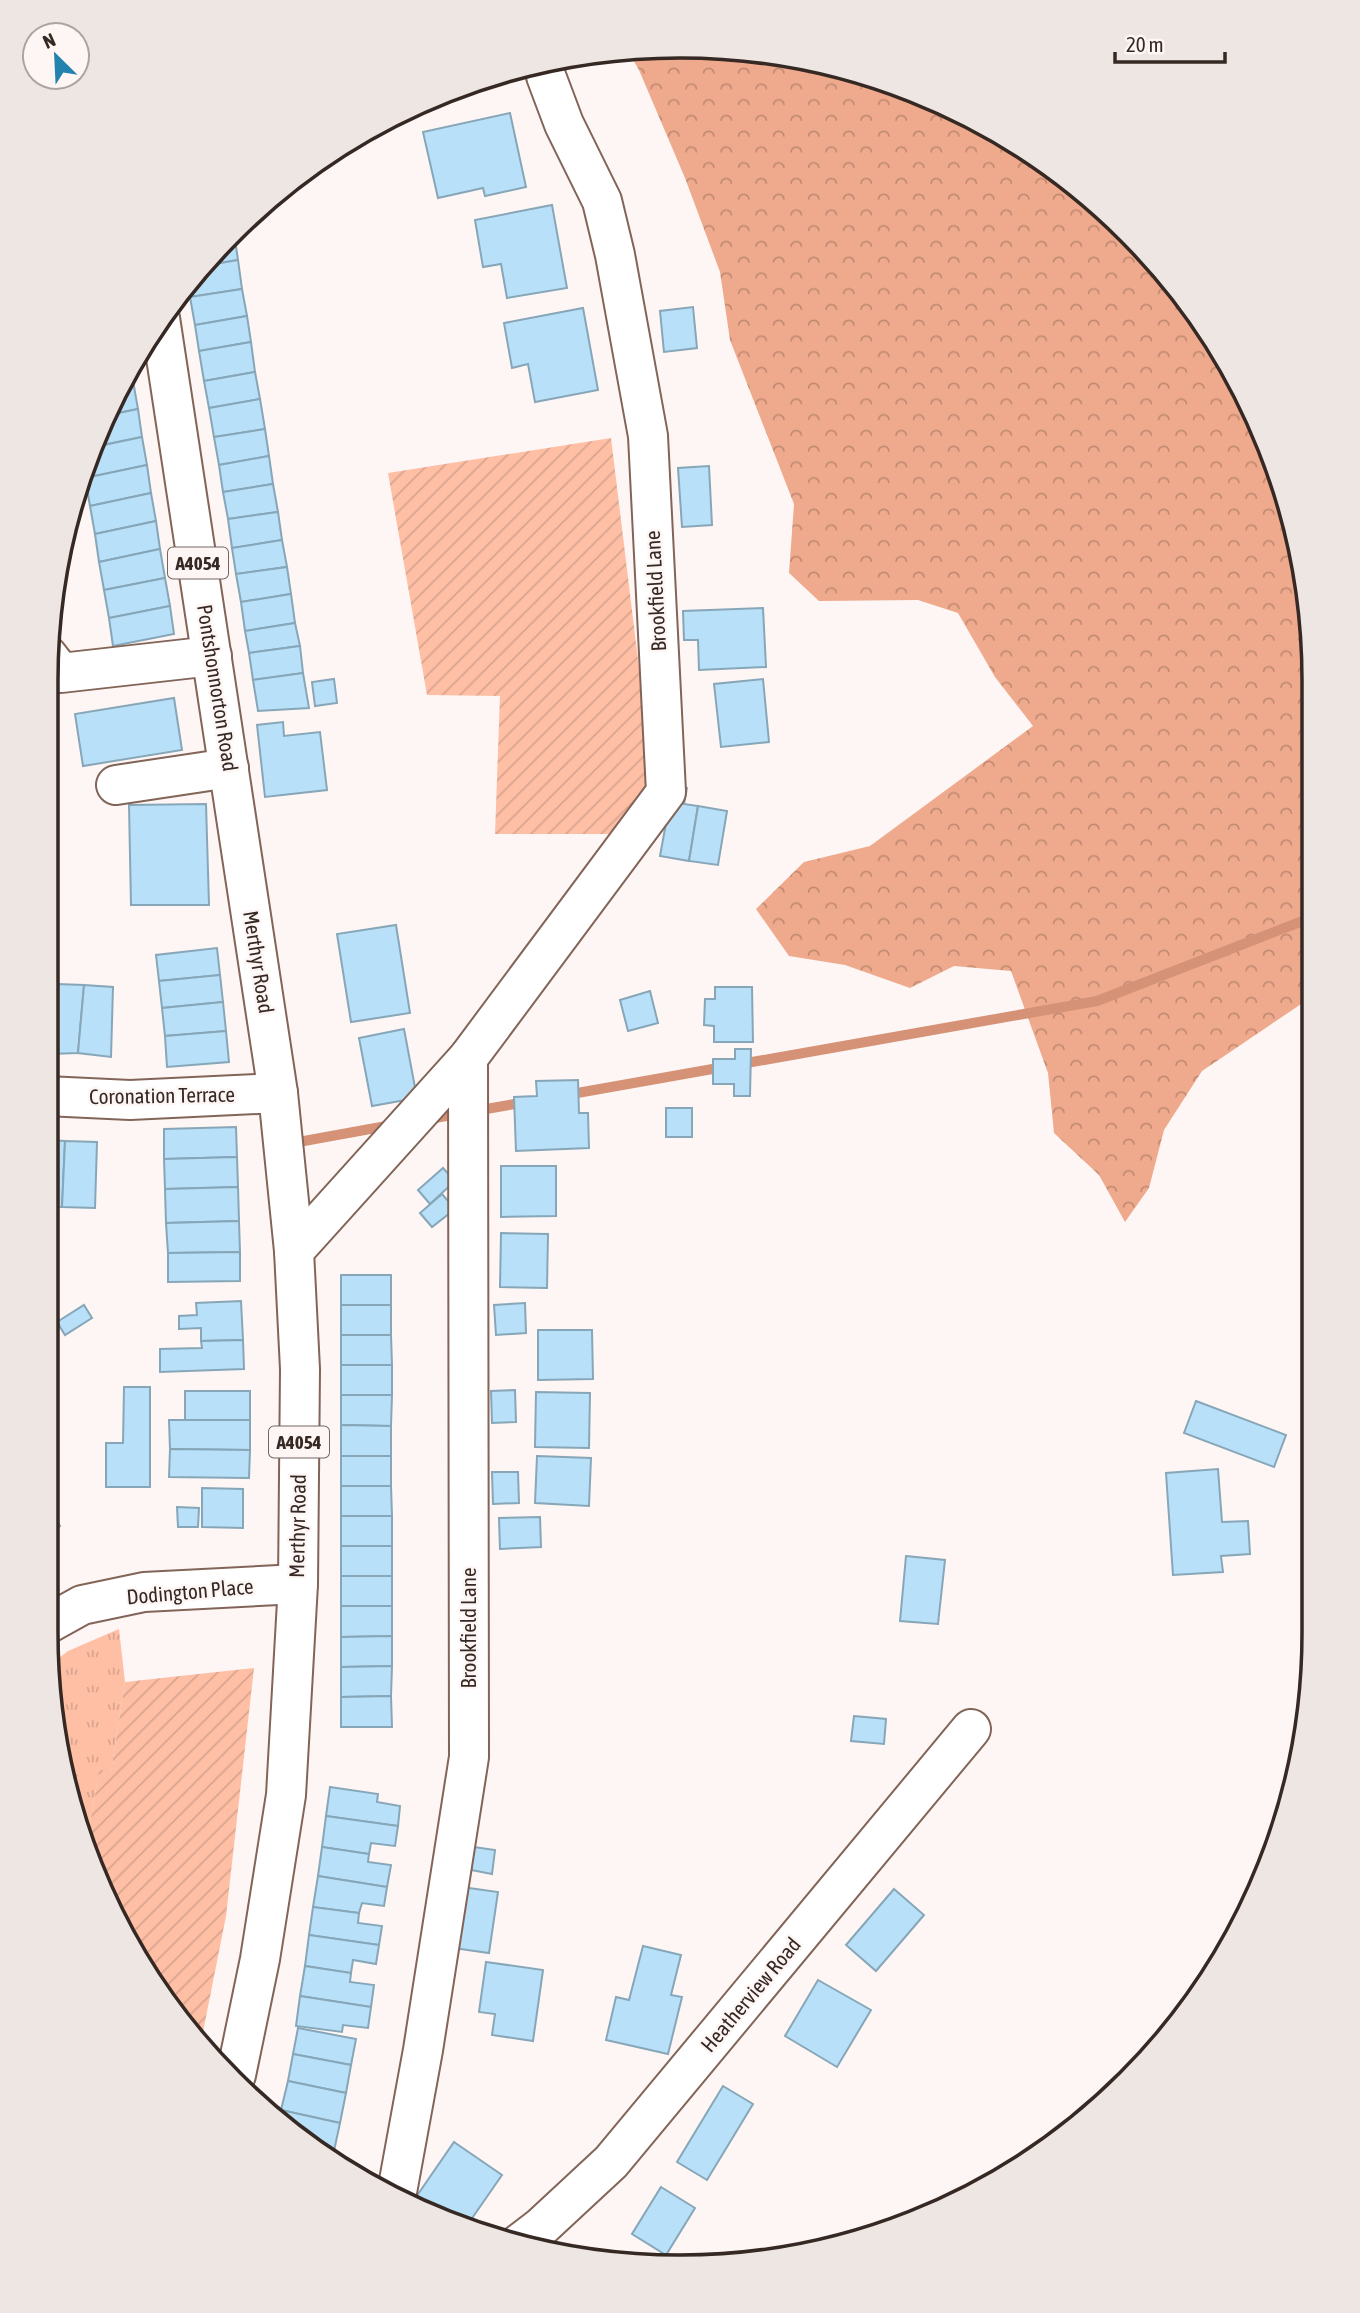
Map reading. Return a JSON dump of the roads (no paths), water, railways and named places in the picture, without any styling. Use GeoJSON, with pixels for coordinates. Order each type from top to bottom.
{"type":"FeatureCollection","features":[{"type":"Feature","properties":{"kind":"street","name":"Brookfield Lane"},"geometry":{"type":"LineString","coordinates":[[294,1251],[468,1058],[666,792],[648,436],[615,256],[602,201],[564,124],[546,76]]}},
{"type":"Feature","properties":{"kind":"street","name":"Pontshonnorton Road"},"geometry":{"type":"LineString","coordinates":[[163,335],[236,809]]}},
{"type":"Feature","properties":{"kind":"street"},"geometry":{"type":"LineString","coordinates":[[58,669],[61,673],[212,656]]}},
{"type":"Feature","properties":{"kind":"street"},"geometry":{"type":"LineString","coordinates":[[116,785],[229,768]]}},
{"type":"Feature","properties":{"kind":"street","name":"Merthyr Road"},"geometry":{"type":"LineString","coordinates":[[236,809],[278,1093],[294,1251],[300,1369],[298,1584],[286,1795],[260,1959],[237,2070]]}},
{"type":"Feature","properties":{"kind":"street","name":"Brookfield Lane"},"geometry":{"type":"LineString","coordinates":[[398,2187],[423,2050],[469,1757],[468,1058]]}},
{"type":"Feature","properties":{"kind":"street","name":"Coronation Terrace"},"geometry":{"type":"LineString","coordinates":[[58,1097],[130,1100],[278,1093]]}},
{"type":"Feature","properties":{"kind":"street","name":"Dodington Place"},"geometry":{"type":"LineString","coordinates":[[58,1618],[82,1605],[144,1592],[298,1584]]}},
{"type":"Feature","properties":{"kind":"street","name":"Heatherview Road"},"geometry":{"type":"LineString","coordinates":[[529,2236],[611,2162],[971,1729]]}},
{"type":"Feature","properties":{"kind":"waterway"},"geometry":{"type":"LineString","coordinates":[[566,1095],[1097,1001],[1302,921]]}},
{"type":"Feature","properties":{"kind":"waterway"},"geometry":{"type":"LineString","coordinates":[[429,1119],[526,1102]]}},
{"type":"Feature","properties":{"kind":"waterway"},"geometry":{"type":"LineString","coordinates":[[304,1141],[392,1125]]}}]}
